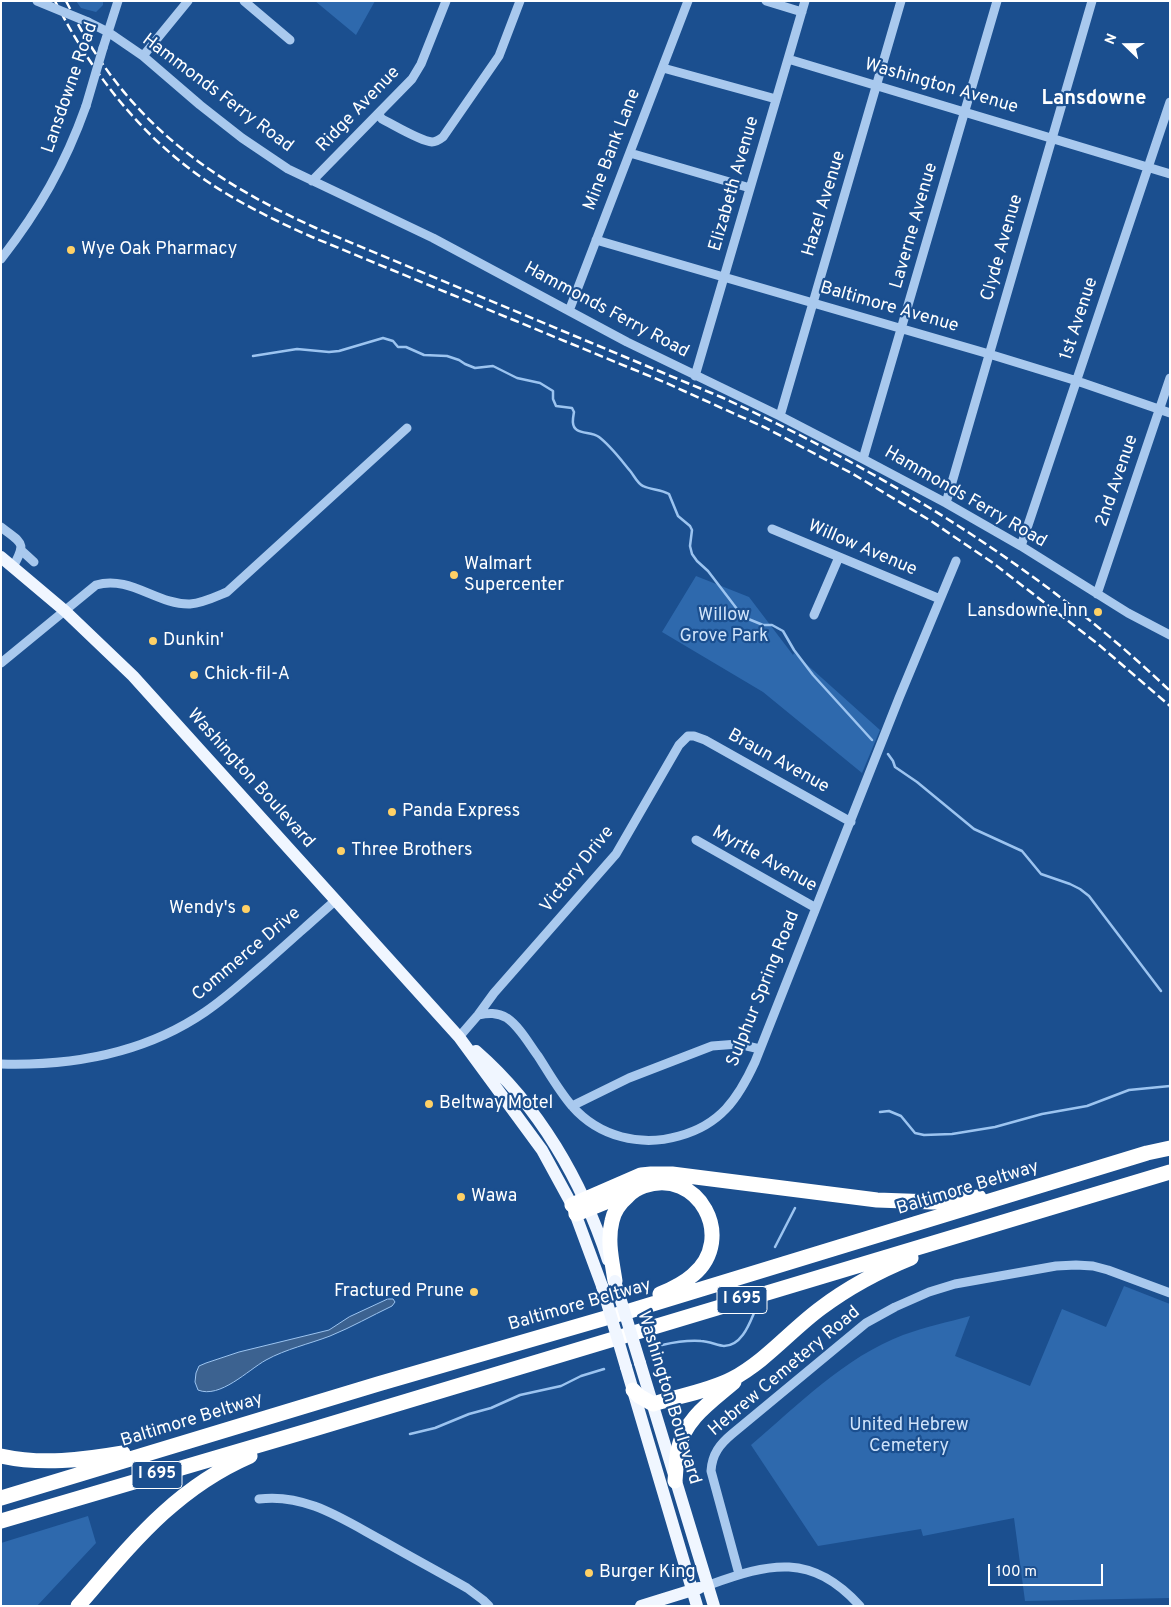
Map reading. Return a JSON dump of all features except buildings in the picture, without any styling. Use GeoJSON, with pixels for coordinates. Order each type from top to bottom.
{"type":"FeatureCollection","features":[{"type":"Feature","properties":{"kind":"highway","name":"Baltimore Beltway"},"geometry":{"type":"LineString","coordinates":[[1,1498],[1170,1148]]}},
{"type":"Feature","properties":{"kind":"highway","name":"I 695"},"geometry":{"type":"LineString","coordinates":[[1,1521],[1170,1172]]}},
{"type":"Feature","properties":{"kind":"highway"},"geometry":{"type":"LineString","coordinates":[[581,1207],[628,1180],[652,1174],[672,1174],[868,1199],[906,1202],[954,1201],[1052,1183]]}},
{"type":"Feature","properties":{"kind":"highway"},"geometry":{"type":"LineString","coordinates":[[581,1207],[652,1184],[664,1182],[685,1189],[697,1198],[707,1212],[713,1231],[710,1253],[703,1265],[685,1282],[623,1313]]}},
{"type":"Feature","properties":{"kind":"highway"},"geometry":{"type":"LineString","coordinates":[[608,1283],[611,1224],[617,1209],[632,1192]]}},
{"type":"Feature","properties":{"kind":"highway"},"geometry":{"type":"LineString","coordinates":[[675,1481],[678,1450],[682,1436],[698,1413],[821,1308],[872,1275],[993,1224]]}},
{"type":"Feature","properties":{"kind":"highway"},"geometry":{"type":"LineString","coordinates":[[633,1390],[653,1404],[725,1382],[752,1366]]}},
{"type":"Feature","properties":{"kind":"highway"},"geometry":{"type":"LineString","coordinates":[[72,1606],[168,1508],[201,1482],[247,1457],[314,1429]]}},
{"type":"Feature","properties":{"kind":"highway"},"geometry":{"type":"LineString","coordinates":[[1,1456],[33,1461],[73,1461],[184,1443]]}},
{"type":"Feature","properties":{"kind":"highway"},"geometry":{"type":"LineString","coordinates":[[78,1606],[134,1542]]}},
{"type":"Feature","properties":{"kind":"main road","name":"Washington Boulevard"},"geometry":{"type":"LineString","coordinates":[[1,557],[65,611],[168,714],[459,1037],[506,1078],[554,1142],[581,1207],[600,1235],[626,1367],[698,1606]]}},
{"type":"Feature","properties":{"kind":"main road","name":"Washington Boulevard"},"geometry":{"type":"LineString","coordinates":[[608,1283],[640,1363],[714,1606]]}},
{"type":"Feature","properties":{"kind":"main road"},"geometry":{"type":"LineString","coordinates":[[641,1606],[708,1585]]}},
{"type":"Feature","properties":{"kind":"street","name":"Hammonds Ferry Road"},"geometry":{"type":"LineString","coordinates":[[37,1],[108,32],[143,56],[242,138],[288,169],[434,238],[695,376],[780,416],[863,459],[946,503],[1150,626],[1170,635]]}},
{"type":"Feature","properties":{"kind":"street","name":"Lansdowne Road"},"geometry":{"type":"LineString","coordinates":[[1,259],[45,198],[70,147],[86,106],[118,1]]}},
{"type":"Feature","properties":{"kind":"street"},"geometry":{"type":"LineString","coordinates":[[143,56],[188,1]]}},
{"type":"Feature","properties":{"kind":"street"},"geometry":{"type":"LineString","coordinates":[[244,1],[290,40]]}},
{"type":"Feature","properties":{"kind":"street","name":"Ridge Avenue"},"geometry":{"type":"LineString","coordinates":[[312,182],[417,72],[446,1]]}},
{"type":"Feature","properties":{"kind":"street"},"geometry":{"type":"LineString","coordinates":[[378,114],[382,119],[423,140],[438,141],[499,56],[520,1]]}},
{"type":"Feature","properties":{"kind":"street","name":"Mine Bank Lane"},"geometry":{"type":"LineString","coordinates":[[569,311],[688,1]]}},
{"type":"Feature","properties":{"kind":"street"},"geometry":{"type":"LineString","coordinates":[[766,1],[802,12]]}},
{"type":"Feature","properties":{"kind":"street","name":"Elizabeth Avenue"},"geometry":{"type":"LineString","coordinates":[[695,376],[805,1]]}},
{"type":"Feature","properties":{"kind":"street","name":"Hazel Avenue"},"geometry":{"type":"LineString","coordinates":[[780,416],[902,1]]}},
{"type":"Feature","properties":{"kind":"street","name":"Laverne Avenue"},"geometry":{"type":"LineString","coordinates":[[863,459],[997,1]]}},
{"type":"Feature","properties":{"kind":"street","name":"Clyde Avenue"},"geometry":{"type":"LineString","coordinates":[[946,503],[1092,1]]}},
{"type":"Feature","properties":{"kind":"street","name":"Washington Avenue"},"geometry":{"type":"LineString","coordinates":[[788,59],[1170,174]]}},
{"type":"Feature","properties":{"kind":"street"},"geometry":{"type":"LineString","coordinates":[[663,68],[776,99]]}},
{"type":"Feature","properties":{"kind":"street","name":"1st Avenue"},"geometry":{"type":"LineString","coordinates":[[1020,546],[1170,102]]}},
{"type":"Feature","properties":{"kind":"street"},"geometry":{"type":"LineString","coordinates":[[630,153],[750,188]]}},
{"type":"Feature","properties":{"kind":"street","name":"Baltimore Avenue"},"geometry":{"type":"LineString","coordinates":[[596,240],[989,354],[1077,381],[1170,413]]}},
{"type":"Feature","properties":{"kind":"street","name":"2nd Avenue"},"geometry":{"type":"LineString","coordinates":[[1097,594],[1170,378]]}},
{"type":"Feature","properties":{"kind":"street"},"geometry":{"type":"LineString","coordinates":[[1,663],[96,585],[105,582],[118,582],[177,602],[189,604],[201,602],[227,592],[407,428]]}},
{"type":"Feature","properties":{"kind":"street"},"geometry":{"type":"LineString","coordinates":[[1,527],[18,541],[22,551],[34,562]]}},
{"type":"Feature","properties":{"kind":"street","name":"Willow Avenue"},"geometry":{"type":"LineString","coordinates":[[772,528],[940,599]]}},
{"type":"Feature","properties":{"kind":"street"},"geometry":{"type":"LineString","coordinates":[[13,566],[22,551]]}},
{"type":"Feature","properties":{"kind":"street"},"geometry":{"type":"LineString","coordinates":[[814,615],[839,557]]}},
{"type":"Feature","properties":{"kind":"street","name":"Sulphur Spring Road"},"geometry":{"type":"LineString","coordinates":[[478,1015],[489,1013],[508,1019],[517,1027],[572,1106],[597,1127],[622,1137],[653,1141],[669,1139],[688,1134],[714,1120],[725,1110],[744,1084],[760,1049],[899,698],[956,561]]}},
{"type":"Feature","properties":{"kind":"street","name":"Braun Avenue"},"geometry":{"type":"LineString","coordinates":[[688,736],[705,740],[851,822]]}},
{"type":"Feature","properties":{"kind":"street","name":"Victory Drive"},"geometry":{"type":"LineString","coordinates":[[478,1015],[494,993],[616,854],[679,744],[688,736]]}},
{"type":"Feature","properties":{"kind":"street","name":"Myrtle Avenue"},"geometry":{"type":"LineString","coordinates":[[696,840],[816,908]]}},
{"type":"Feature","properties":{"kind":"street","name":"Commerce Drive"},"geometry":{"type":"LineString","coordinates":[[1,1064],[73,1061],[117,1052],[162,1036],[205,1013],[336,900]]}},
{"type":"Feature","properties":{"kind":"street"},"geometry":{"type":"LineString","coordinates":[[459,1037],[478,1015]]}},
{"type":"Feature","properties":{"kind":"street"},"geometry":{"type":"LineString","coordinates":[[572,1106],[628,1078],[712,1046],[738,1044],[760,1049]]}},
{"type":"Feature","properties":{"kind":"street","name":"Hebrew Cemetery Road"},"geometry":{"type":"LineString","coordinates":[[739,1574],[711,1471],[713,1456],[717,1449],[732,1434],[866,1323],[895,1306],[955,1284],[1056,1266],[1093,1266],[1124,1275],[1170,1293]]}},
{"type":"Feature","properties":{"kind":"street"},"geometry":{"type":"LineString","coordinates":[[259,1499],[285,1498],[333,1513],[467,1588],[489,1606]]}},
{"type":"Feature","properties":{"kind":"street"},"geometry":{"type":"LineString","coordinates":[[708,1585],[767,1567],[794,1568],[808,1570],[834,1581],[844,1588],[860,1606]]}},
{"type":"Feature","properties":{"kind":"green space"},"geometry":{"type":"Polygon","coordinates":[[[76,1],[103,1],[103,5],[96,12],[81,8],[76,1]]]}},
{"type":"Feature","properties":{"kind":"green space"},"geometry":{"type":"Polygon","coordinates":[[[315,1],[375,1],[356,35],[315,1]]]}},
{"type":"Feature","properties":{"kind":"green space","name":"Willow Grove Park"},"geometry":{"type":"Polygon","coordinates":[[[696,576],[749,597],[793,655],[794,653],[880,730],[862,773],[763,692],[662,632],[696,576]]]}},
{"type":"Feature","properties":{"kind":"green space","name":"United Hebrew Cemetery"},"geometry":{"type":"Polygon","coordinates":[[[1124,1286],[1170,1304],[1170,1598],[1025,1601],[1014,1518],[923,1536],[921,1529],[818,1546],[751,1445],[804,1398],[861,1356],[903,1335],[970,1316],[955,1356],[1030,1386],[1062,1309],[1106,1327],[1124,1286]]]}},
{"type":"Feature","properties":{"kind":"green space"},"geometry":{"type":"Polygon","coordinates":[[[88,1516],[96,1543],[37,1606],[1,1606],[1,1543],[88,1516]]]}},
{"type":"Feature","properties":{"kind":"shaded area"},"geometry":{"type":"Polygon","coordinates":[[[388,1299],[393,1299],[395,1302],[392,1306],[346,1329],[274,1356],[234,1382],[215,1391],[198,1390],[195,1382],[199,1366],[239,1352],[329,1330],[349,1317],[388,1299]]]}},
{"type":"Feature","properties":{"kind":"waterway"},"geometry":{"type":"LineString","coordinates":[[253,356],[297,349],[339,351],[383,338],[393,341],[398,347],[406,347],[424,355],[447,356],[475,368],[493,366],[517,378],[540,383],[553,391],[553,399],[556,406],[572,408],[575,428],[579,431],[596,435],[603,441],[616,453],[641,485],[669,494],[678,516],[692,530],[690,546],[692,554],[697,561],[708,571],[746,618],[763,625],[772,625],[783,631],[794,650],[813,675],[872,740]]}},
{"type":"Feature","properties":{"kind":"waterway"},"geometry":{"type":"LineString","coordinates":[[888,754],[895,767],[917,782],[974,829],[1022,851],[1041,874],[1070,884],[1089,896],[1161,991]]}},
{"type":"Feature","properties":{"kind":"waterway"},"geometry":{"type":"LineString","coordinates":[[880,1112],[889,1111],[901,1116],[915,1133],[924,1135],[952,1134],[995,1127],[1042,1114],[1087,1106],[1129,1090],[1170,1086]]}},
{"type":"Feature","properties":{"kind":"waterway"},"geometry":{"type":"LineString","coordinates":[[775,1247],[795,1208]]}},
{"type":"Feature","properties":{"kind":"waterway"},"geometry":{"type":"LineString","coordinates":[[662,1345],[681,1341],[707,1342],[722,1346],[730,1345],[735,1343],[744,1334],[754,1313]]}},
{"type":"Feature","properties":{"kind":"waterway"},"geometry":{"type":"LineString","coordinates":[[410,1434],[435,1428],[469,1414],[491,1408],[520,1395],[561,1386],[581,1376],[604,1369]]}},
{"type":"Feature","properties":{"kind":"railway"},"geometry":{"type":"LineString","coordinates":[[55,1],[69,27],[102,78],[140,124],[184,164],[220,190],[259,212],[312,237],[664,382],[766,428],[853,474],[931,521],[993,563],[1098,644],[1170,706]]}},
{"type":"Feature","properties":{"kind":"railway"},"geometry":{"type":"LineString","coordinates":[[66,1],[94,51],[116,82],[139,109],[164,134],[220,177],[316,228],[721,397],[841,457],[900,490],[1014,563],[1121,646],[1170,691]]}},
{"type":"Feature","properties":{"kind":"place","name":"Wye Oak Pharmacy"},"geometry":{"type":"Point","coordinates":[71,250]}},
{"type":"Feature","properties":{"kind":"place","name":"Walmart Supercenter"},"geometry":{"type":"Point","coordinates":[454,575]}},
{"type":"Feature","properties":{"kind":"place","name":"Lansdowne Inn"},"geometry":{"type":"Point","coordinates":[1098,612]}},
{"type":"Feature","properties":{"kind":"place","name":"Dunkin'"},"geometry":{"type":"Point","coordinates":[153,641]}},
{"type":"Feature","properties":{"kind":"place","name":"Chick-fil-A"},"geometry":{"type":"Point","coordinates":[194,675]}},
{"type":"Feature","properties":{"kind":"place","name":"Panda Express"},"geometry":{"type":"Point","coordinates":[392,812]}},
{"type":"Feature","properties":{"kind":"place","name":"Three Brothers"},"geometry":{"type":"Point","coordinates":[341,851]}},
{"type":"Feature","properties":{"kind":"place","name":"Wendy's"},"geometry":{"type":"Point","coordinates":[246,909]}},
{"type":"Feature","properties":{"kind":"place","name":"Beltway Motel"},"geometry":{"type":"Point","coordinates":[429,1104]}},
{"type":"Feature","properties":{"kind":"place","name":"Wawa"},"geometry":{"type":"Point","coordinates":[461,1197]}},
{"type":"Feature","properties":{"kind":"place","name":"Fractured Prune"},"geometry":{"type":"Point","coordinates":[474,1292]}},
{"type":"Feature","properties":{"kind":"place","name":"Burger King"},"geometry":{"type":"Point","coordinates":[589,1573]}},
{"type":"Feature","properties":{"kind":"district","name":"Lansdowne"},"geometry":{"type":"Point","coordinates":[1094,100]}}]}
